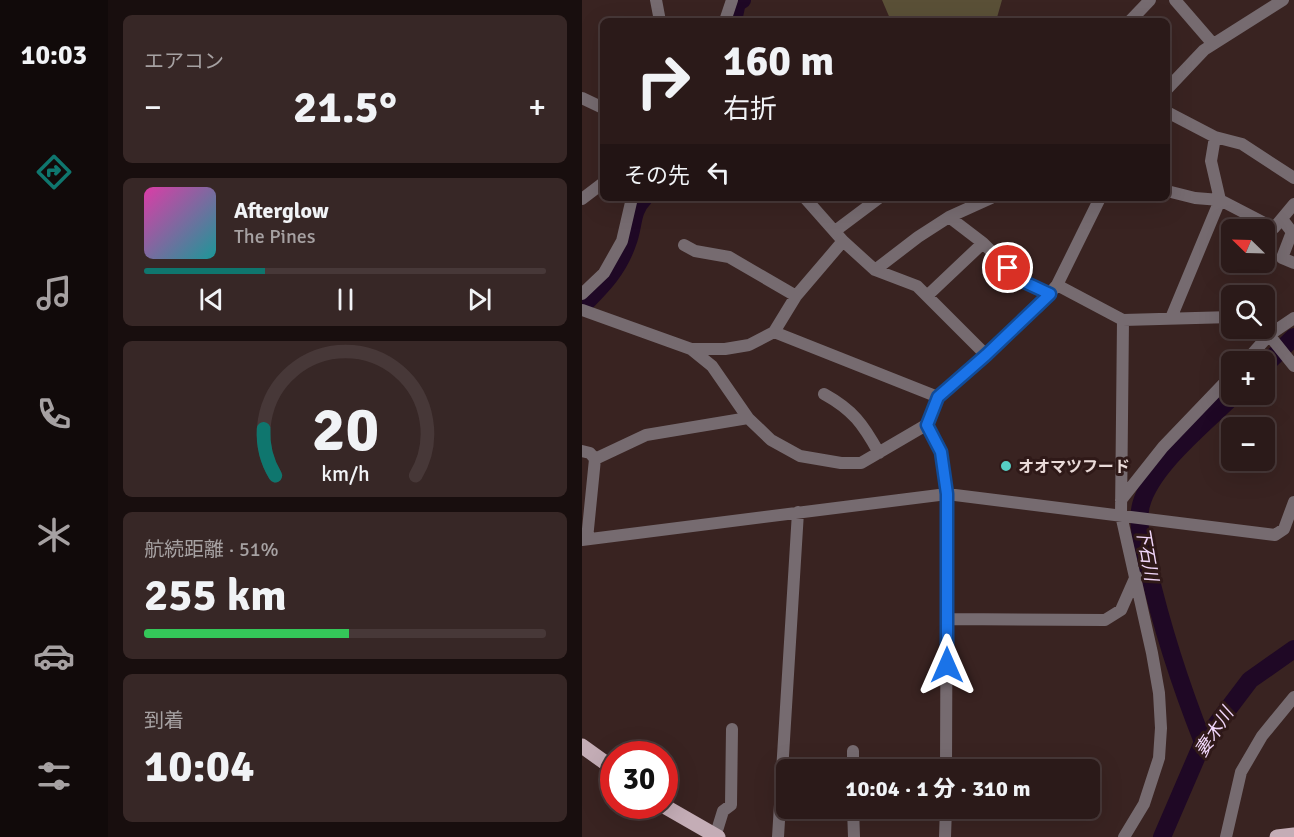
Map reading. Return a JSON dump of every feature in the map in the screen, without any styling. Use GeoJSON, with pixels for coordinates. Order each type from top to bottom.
{"type":"FeatureCollection","features":[{"type":"Feature","properties":{"kind":"main road"},"geometry":{"type":"LineString","coordinates":[[582,746],[600,759]]}},
{"type":"Feature","properties":{"kind":"main road"},"geometry":{"type":"LineString","coordinates":[[678,814],[716,837]]}},
{"type":"Feature","properties":{"kind":"main road"},"geometry":{"type":"LineString","coordinates":[[1277,837],[1294,835]]}},
{"type":"Feature","properties":{"kind":"street"},"geometry":{"type":"LineString","coordinates":[[656,0],[659,18]]}},
{"type":"Feature","properties":{"kind":"street"},"geometry":{"type":"LineString","coordinates":[[726,18],[732,0]]}},
{"type":"Feature","properties":{"kind":"street"},"geometry":{"type":"LineString","coordinates":[[1133,18],[1150,0]]}},
{"type":"Feature","properties":{"kind":"street"},"geometry":{"type":"LineString","coordinates":[[1175,0],[1213,44]]}},
{"type":"Feature","properties":{"kind":"street"},"geometry":{"type":"LineString","coordinates":[[1170,86],[1204,50],[1283,0]]}},
{"type":"Feature","properties":{"kind":"street"},"geometry":{"type":"LineString","coordinates":[[582,98],[600,107]]}},
{"type":"Feature","properties":{"kind":"street"},"geometry":{"type":"LineString","coordinates":[[1170,114],[1215,137],[1242,144],[1294,178]]}},
{"type":"Feature","properties":{"kind":"street"},"geometry":{"type":"LineString","coordinates":[[1171,318],[1220,200],[1211,160],[1215,137]]}},
{"type":"Feature","properties":{"kind":"street"},"geometry":{"type":"LineString","coordinates":[[582,199],[600,185]]}},
{"type":"Feature","properties":{"kind":"street"},"geometry":{"type":"LineString","coordinates":[[1170,192],[1195,198],[1220,200],[1274,228],[1294,204]]}},
{"type":"Feature","properties":{"kind":"street"},"geometry":{"type":"LineString","coordinates":[[582,294],[604,273],[621,241],[631,201]]}},
{"type":"Feature","properties":{"kind":"street"},"geometry":{"type":"LineString","coordinates":[[808,201],[839,236],[875,270],[917,286],[986,355]]}},
{"type":"Feature","properties":{"kind":"street"},"geometry":{"type":"LineString","coordinates":[[691,350],[724,350],[749,345],[774,332],[796,296],[839,236],[876,201]]}},
{"type":"Feature","properties":{"kind":"street"},"geometry":{"type":"LineString","coordinates":[[966,201],[973,208]]}},
{"type":"Feature","properties":{"kind":"street"},"geometry":{"type":"LineString","coordinates":[[875,270],[949,217],[986,201]]}},
{"type":"Feature","properties":{"kind":"street"},"geometry":{"type":"LineString","coordinates":[[587,312],[691,350],[712,366],[747,418],[771,440],[800,456],[841,463],[861,463],[927,425],[938,397],[986,355],[1053,290],[1098,201]]}},
{"type":"Feature","properties":{"kind":"street"},"geometry":{"type":"LineString","coordinates":[[949,217],[983,243],[1020,280],[1053,290],[1123,320],[1221,317]]}},
{"type":"Feature","properties":{"kind":"street"},"geometry":{"type":"LineString","coordinates":[[1282,219],[1292,232],[1282,258],[1294,263]]}},
{"type":"Feature","properties":{"kind":"street"},"geometry":{"type":"LineString","coordinates":[[927,296],[983,243]]}},
{"type":"Feature","properties":{"kind":"street"},"geometry":{"type":"LineString","coordinates":[[684,245],[695,251],[729,257],[796,296]]}},
{"type":"Feature","properties":{"kind":"street"},"geometry":{"type":"LineString","coordinates":[[1275,332],[1294,318]]}},
{"type":"Feature","properties":{"kind":"street"},"geometry":{"type":"LineString","coordinates":[[1123,320],[1121,515],[1136,576],[1159,693],[1161,728],[1159,758],[1144,804],[1124,837]]}},
{"type":"Feature","properties":{"kind":"street"},"geometry":{"type":"LineString","coordinates":[[774,332],[938,397]]}},
{"type":"Feature","properties":{"kind":"street"},"geometry":{"type":"LineString","coordinates":[[1255,351],[1266,339]]}},
{"type":"Feature","properties":{"kind":"street"},"geometry":{"type":"LineString","coordinates":[[1272,339],[1293,364]]}},
{"type":"Feature","properties":{"kind":"street"},"geometry":{"type":"LineString","coordinates":[[1121,500],[1163,447],[1221,386]]}},
{"type":"Feature","properties":{"kind":"street"},"geometry":{"type":"LineString","coordinates":[[824,394],[861,421],[879,453]]}},
{"type":"Feature","properties":{"kind":"street"},"geometry":{"type":"LineString","coordinates":[[595,459],[646,435],[747,418]]}},
{"type":"Feature","properties":{"kind":"street"},"geometry":{"type":"LineString","coordinates":[[927,425],[941,452],[947,494],[946,759]]}},
{"type":"Feature","properties":{"kind":"street"},"geometry":{"type":"LineString","coordinates":[[582,451],[590,453],[595,459],[585,540],[947,494],[1275,535],[1284,529],[1294,502]]}},
{"type":"Feature","properties":{"kind":"street"},"geometry":{"type":"LineString","coordinates":[[778,837],[798,512]]}},
{"type":"Feature","properties":{"kind":"street"},"geometry":{"type":"LineString","coordinates":[[947,619],[1104,620],[1121,610],[1136,576]]}},
{"type":"Feature","properties":{"kind":"street"},"geometry":{"type":"LineString","coordinates":[[1226,837],[1241,772],[1262,736],[1294,697]]}},
{"type":"Feature","properties":{"kind":"street"},"geometry":{"type":"LineString","coordinates":[[716,837],[723,811],[731,805],[732,729]]}},
{"type":"Feature","properties":{"kind":"street"},"geometry":{"type":"LineString","coordinates":[[853,752],[853,759]]}},
{"type":"Feature","properties":{"kind":"street"},"geometry":{"type":"LineString","coordinates":[[853,819],[854,837]]}},
{"type":"Feature","properties":{"kind":"street"},"geometry":{"type":"LineString","coordinates":[[945,837],[946,819]]}},
{"type":"Feature","properties":{"kind":"shaded area"},"geometry":{"type":"Polygon","coordinates":[[[882,0],[1002,0],[997,18],[890,18],[882,0]]]}},
{"type":"Feature","properties":{"kind":"waterway"},"geometry":{"type":"LineString","coordinates":[[734,18],[737,2],[742,0]]}},
{"type":"Feature","properties":{"kind":"waterway"},"geometry":{"type":"LineString","coordinates":[[582,306],[615,269],[628,241],[635,213],[642,201]]}},
{"type":"Feature","properties":{"kind":"waterway","name":"下石川"},"geometry":{"type":"LineString","coordinates":[[1275,355],[1294,337]]}},
{"type":"Feature","properties":{"kind":"waterway","name":"下石川"},"geometry":{"type":"LineString","coordinates":[[1203,742],[1179,677],[1159,612],[1143,545],[1140,512],[1147,490],[1156,475],[1181,445],[1223,405]]}},
{"type":"Feature","properties":{"kind":"waterway","name":"妻木川"},"geometry":{"type":"LineString","coordinates":[[1162,837],[1203,742],[1250,680],[1294,649]]}},
{"type":"Feature","properties":{"kind":"place","name":"オオマツフード"},"geometry":{"type":"Point","coordinates":[1006,466]}},
{"type":"Feature","properties":{"kind":"route"},"geometry":{"type":"LineString","coordinates":[[947,665],[947,494],[941,452],[927,425],[938,397],[1050,294],[1020,280],[1008,268]]}}]}
